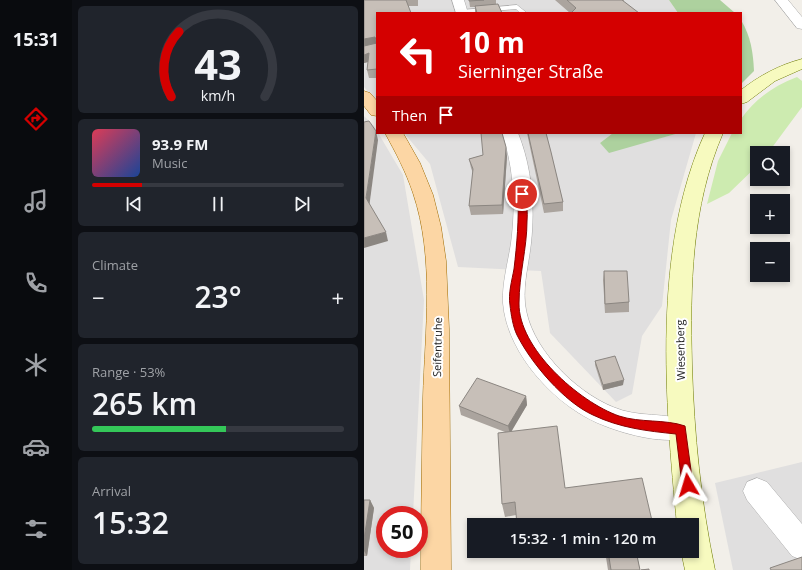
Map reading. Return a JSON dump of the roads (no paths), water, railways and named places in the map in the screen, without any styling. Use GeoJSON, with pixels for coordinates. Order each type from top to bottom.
{"type":"FeatureCollection","features":[{"type":"Feature","properties":{"kind":"main road"},"geometry":{"type":"LineString","coordinates":[[742,98],[750,90],[795,66]]}},
{"type":"Feature","properties":{"kind":"main road","name":"Seifentruhe"},"geometry":{"type":"LineString","coordinates":[[395,134],[414,168],[422,190],[431,222],[436,253],[436,570]]}},
{"type":"Feature","properties":{"kind":"main road","name":"Wiesenberg"},"geometry":{"type":"LineString","coordinates":[[700,570],[694,541],[681,429],[680,302],[683,251],[692,198],[702,160],[714,134]]}},
{"type":"Feature","properties":{"kind":"street"},"geometry":{"type":"LineString","coordinates":[[781,0],[802,25]]}},
{"type":"Feature","properties":{"kind":"street"},"geometry":{"type":"LineString","coordinates":[[510,134],[518,162],[523,221],[514,304],[521,333],[530,349],[548,372],[574,397],[596,412],[644,426],[681,429]]}},
{"type":"Feature","properties":{"kind":"street"},"geometry":{"type":"LineString","coordinates":[[757,491],[802,546]]}},
{"type":"Feature","properties":{"kind":"lane"},"geometry":{"type":"LineString","coordinates":[[461,8],[517,7],[523,12]]}}]}
